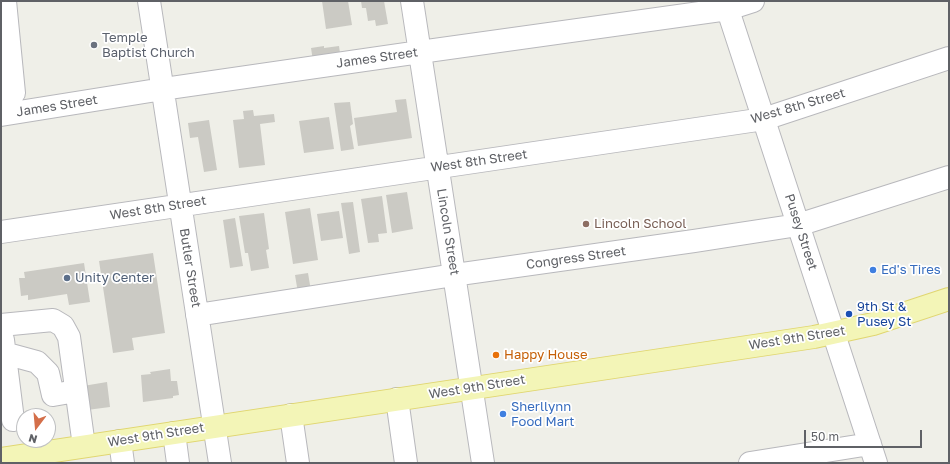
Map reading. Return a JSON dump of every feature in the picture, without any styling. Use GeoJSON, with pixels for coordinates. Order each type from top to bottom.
{"type":"FeatureCollection","features":[{"type":"Feature","properties":{"kind":"main road","name":"West 9th Street"},"geometry":{"type":"LineString","coordinates":[[1,459],[56,457],[84,446],[834,333],[873,324],[949,299]]}},
{"type":"Feature","properties":{"kind":"street"},"geometry":{"type":"LineString","coordinates":[[1,94],[14,93],[5,45],[3,1]]}},
{"type":"Feature","properties":{"kind":"street","name":"Butler Street"},"geometry":{"type":"LineString","coordinates":[[149,1],[220,463]]}},
{"type":"Feature","properties":{"kind":"street","name":"Lincoln Street"},"geometry":{"type":"LineString","coordinates":[[412,1],[483,463]]}},
{"type":"Feature","properties":{"kind":"street","name":"James Street"},"geometry":{"type":"LineString","coordinates":[[1,115],[753,1]]}},
{"type":"Feature","properties":{"kind":"street","name":"Pusey Street"},"geometry":{"type":"LineString","coordinates":[[727,5],[873,454]]}},
{"type":"Feature","properties":{"kind":"street","name":"West 8th Street"},"geometry":{"type":"LineString","coordinates":[[1,232],[764,119],[949,58]]}},
{"type":"Feature","properties":{"kind":"street","name":"Congress Street"},"geometry":{"type":"LineString","coordinates":[[198,315],[454,275],[694,242],[798,225],[949,177]]}},
{"type":"Feature","properties":{"kind":"street"},"geometry":{"type":"LineString","coordinates":[[13,420],[1,326],[53,320],[63,326],[69,337],[84,446]]}},
{"type":"Feature","properties":{"kind":"street"},"geometry":{"type":"LineString","coordinates":[[4,353],[37,362],[48,374],[53,396],[76,391]]}},
{"type":"Feature","properties":{"kind":"street"},"geometry":{"type":"LineString","coordinates":[[397,400],[406,463]]}},
{"type":"Feature","properties":{"kind":"street"},"geometry":{"type":"LineString","coordinates":[[291,415],[298,463]]}},
{"type":"Feature","properties":{"kind":"street"},"geometry":{"type":"LineString","coordinates":[[174,433],[178,463]]}},
{"type":"Feature","properties":{"kind":"street"},"geometry":{"type":"LineString","coordinates":[[120,441],[123,463]]}},
{"type":"Feature","properties":{"kind":"street"},"geometry":{"type":"LineString","coordinates":[[750,463],[873,454]]}},
{"type":"Feature","properties":{"kind":"building"},"geometry":{"type":"Polygon","coordinates":[[[322,1],[348,1],[352,25],[326,29],[322,1]]]}},
{"type":"Feature","properties":{"kind":"building"},"geometry":{"type":"Polygon","coordinates":[[[361,1],[384,1],[388,24],[376,26],[375,20],[368,21],[366,8],[362,8],[361,1]]]}},
{"type":"Feature","properties":{"kind":"building"},"geometry":{"type":"Polygon","coordinates":[[[324,46],[324,48],[339,46],[341,60],[313,61],[311,48],[324,46]]]}},
{"type":"Feature","properties":{"kind":"building"},"geometry":{"type":"Polygon","coordinates":[[[406,99],[412,138],[358,146],[354,118],[397,112],[395,100],[406,99]]]}},
{"type":"Feature","properties":{"kind":"building"},"geometry":{"type":"Polygon","coordinates":[[[350,102],[353,124],[350,126],[354,149],[341,151],[334,103],[350,102]]]}},
{"type":"Feature","properties":{"kind":"building"},"geometry":{"type":"Polygon","coordinates":[[[253,110],[254,116],[274,114],[275,122],[260,124],[265,165],[239,168],[233,120],[244,119],[243,111],[253,110]]]}},
{"type":"Feature","properties":{"kind":"building"},"geometry":{"type":"Polygon","coordinates":[[[329,117],[334,149],[304,153],[299,121],[329,117]]]}},
{"type":"Feature","properties":{"kind":"building"},"geometry":{"type":"Polygon","coordinates":[[[209,120],[217,170],[204,172],[198,137],[190,138],[188,123],[209,120]]]}},
{"type":"Feature","properties":{"kind":"building"},"geometry":{"type":"Polygon","coordinates":[[[407,192],[413,229],[392,233],[386,195],[407,192]]]}},
{"type":"Feature","properties":{"kind":"building"},"geometry":{"type":"Polygon","coordinates":[[[382,196],[387,233],[378,234],[379,242],[368,243],[361,199],[382,196]]]}},
{"type":"Feature","properties":{"kind":"building"},"geometry":{"type":"Polygon","coordinates":[[[353,202],[360,252],[349,254],[341,203],[353,202]]]}},
{"type":"Feature","properties":{"kind":"building"},"geometry":{"type":"Polygon","coordinates":[[[310,208],[318,260],[293,264],[285,212],[310,208]]]}},
{"type":"Feature","properties":{"kind":"building"},"geometry":{"type":"Polygon","coordinates":[[[339,211],[343,238],[321,241],[317,214],[339,211]]]}},
{"type":"Feature","properties":{"kind":"building"},"geometry":{"type":"Polygon","coordinates":[[[264,213],[269,249],[266,250],[269,268],[251,271],[248,253],[245,253],[239,216],[264,213]]]}},
{"type":"Feature","properties":{"kind":"building"},"geometry":{"type":"Polygon","coordinates":[[[235,218],[243,266],[230,268],[223,220],[235,218]]]}},
{"type":"Feature","properties":{"kind":"building"},"geometry":{"type":"Polygon","coordinates":[[[153,253],[165,333],[132,338],[134,350],[113,353],[99,261],[153,253]]]}},
{"type":"Feature","properties":{"kind":"building"},"geometry":{"type":"Polygon","coordinates":[[[84,263],[90,302],[69,305],[67,294],[28,300],[28,295],[21,296],[19,278],[25,278],[24,272],[84,263]]]}},
{"type":"Feature","properties":{"kind":"building"},"geometry":{"type":"Polygon","coordinates":[[[308,273],[311,291],[298,293],[295,275],[308,273]]]}},
{"type":"Feature","properties":{"kind":"building"},"geometry":{"type":"Polygon","coordinates":[[[170,369],[171,381],[177,381],[179,395],[173,396],[173,398],[143,402],[141,375],[170,369]]]}},
{"type":"Feature","properties":{"kind":"building"},"geometry":{"type":"Polygon","coordinates":[[[107,382],[110,407],[87,410],[83,386],[107,382]]]}},
{"type":"Feature","properties":{"kind":"place","name":"Temple Baptist Church"},"geometry":{"type":"Point","coordinates":[94,45]}},
{"type":"Feature","properties":{"kind":"place","name":"Lincoln School"},"geometry":{"type":"Point","coordinates":[586,224]}},
{"type":"Feature","properties":{"kind":"place","name":"Ed's Tires"},"geometry":{"type":"Point","coordinates":[873,270]}},
{"type":"Feature","properties":{"kind":"place","name":"Unity Center"},"geometry":{"type":"Point","coordinates":[67,278]}},
{"type":"Feature","properties":{"kind":"place","name":"9th St & Pusey St"},"geometry":{"type":"Point","coordinates":[849,314]}},
{"type":"Feature","properties":{"kind":"place","name":"Happy House"},"geometry":{"type":"Point","coordinates":[496,355]}},
{"type":"Feature","properties":{"kind":"place","name":"Sherllynn Food Mart"},"geometry":{"type":"Point","coordinates":[503,414]}}]}
